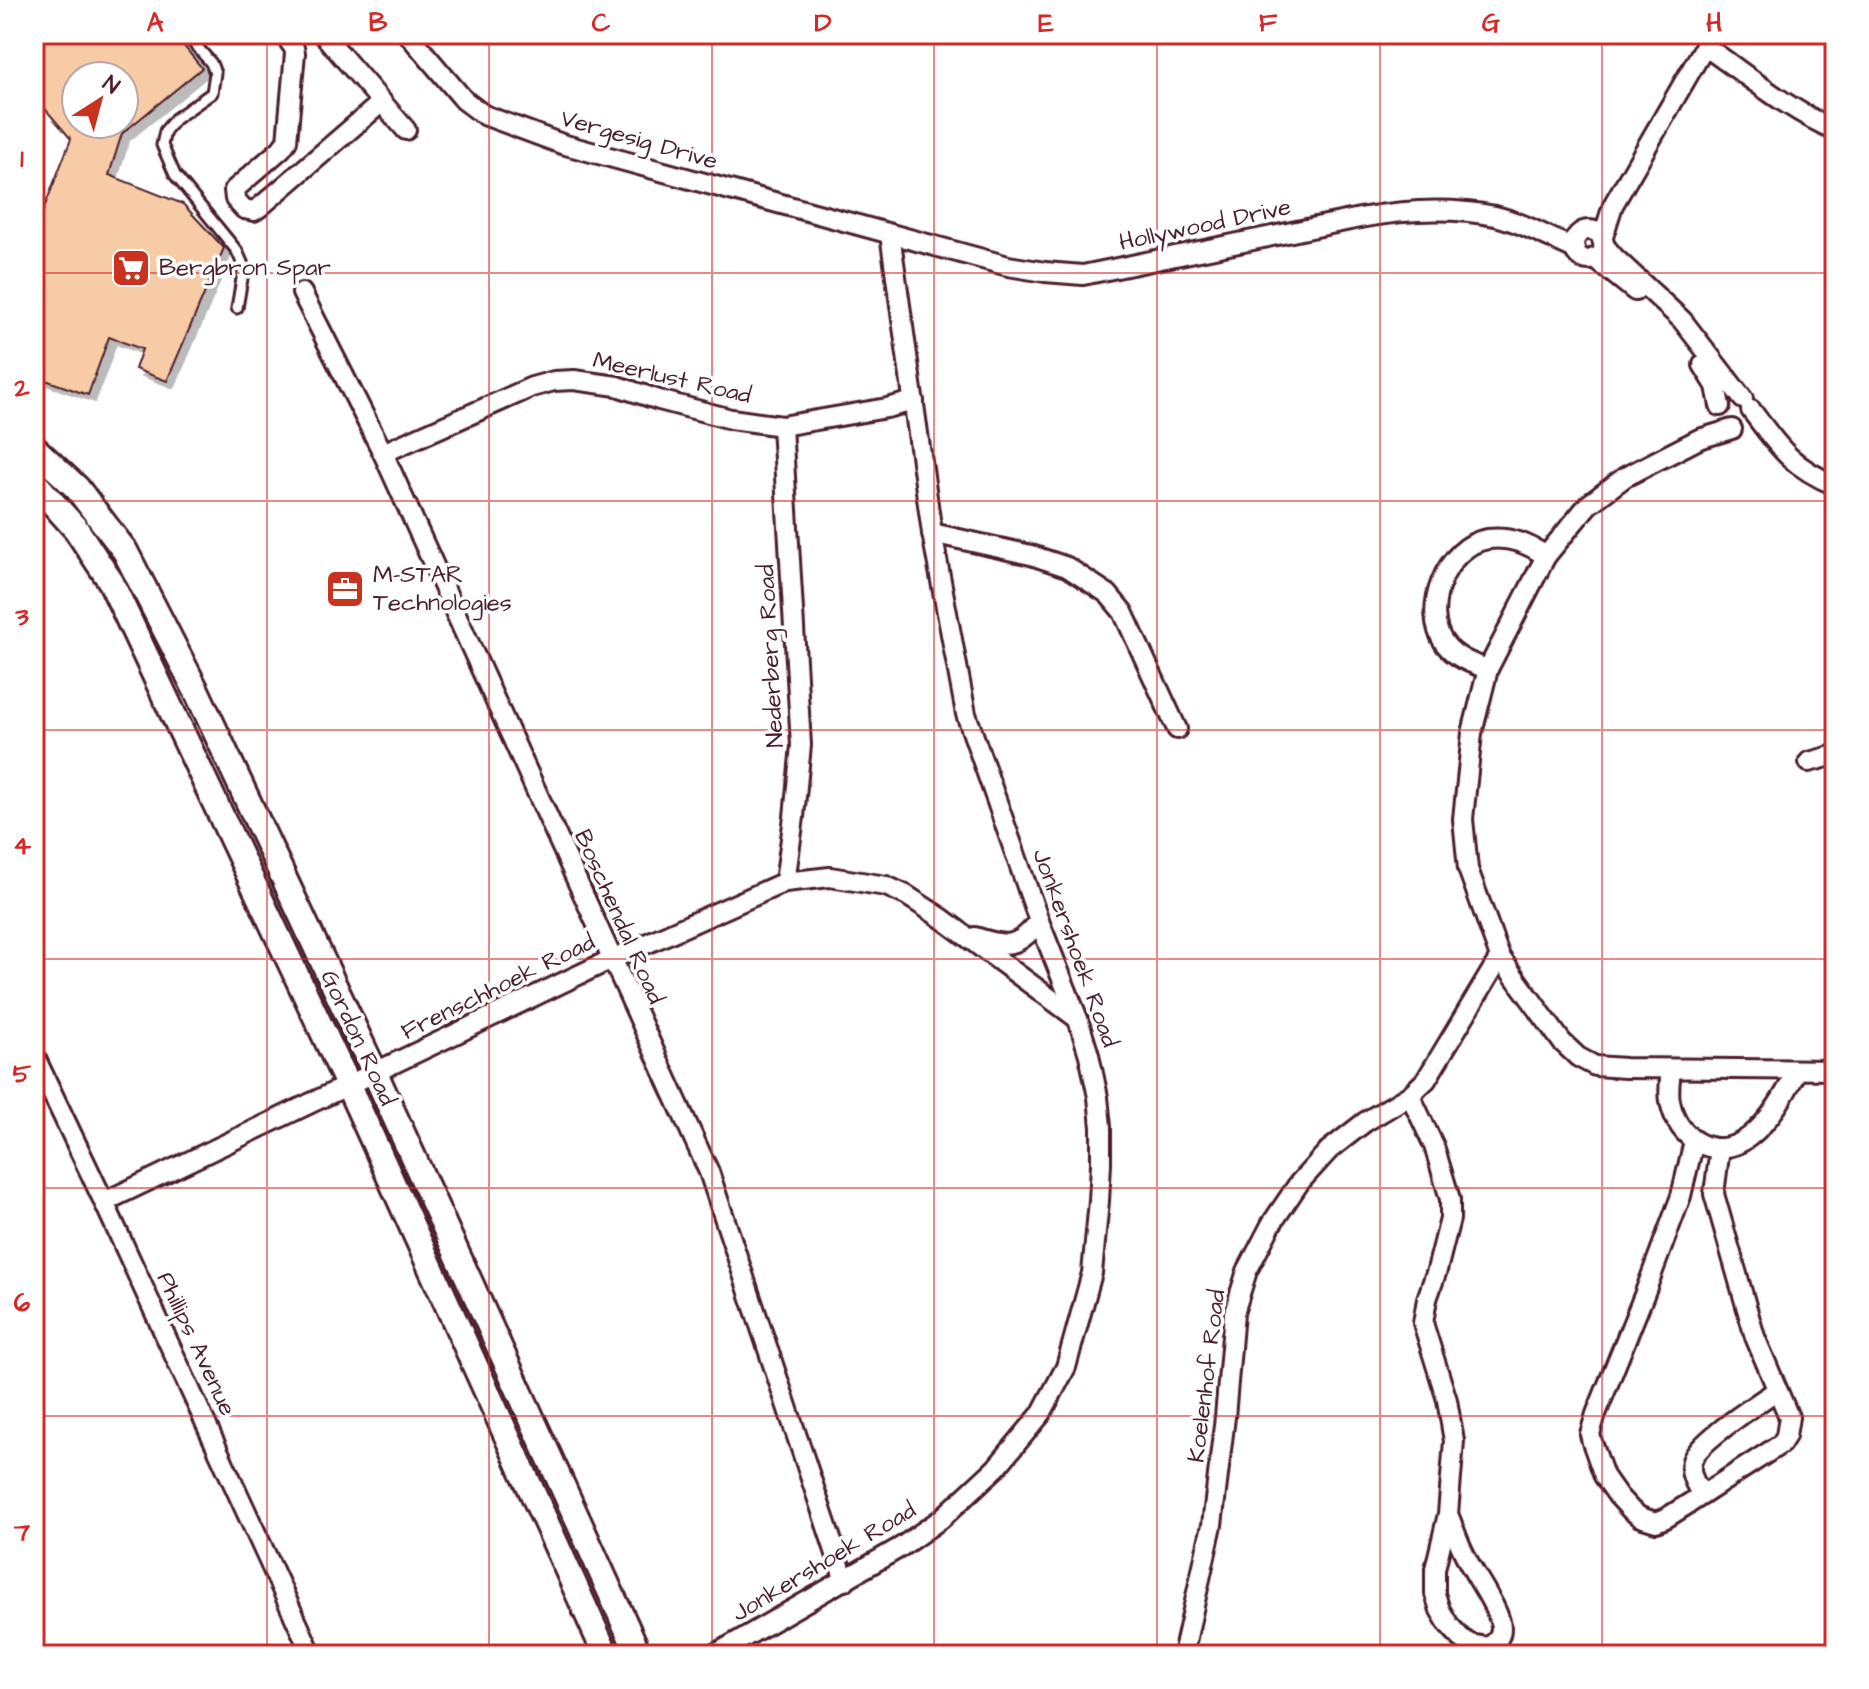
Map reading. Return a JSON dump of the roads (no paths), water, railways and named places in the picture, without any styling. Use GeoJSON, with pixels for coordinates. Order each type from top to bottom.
{"type":"FeatureCollection","features":[{"type":"Feature","properties":{"kind":"street"},"geometry":{"type":"LineString","coordinates":[[284,34],[295,53],[288,137],[281,149],[234,190],[235,199],[244,209],[254,211],[260,207],[382,102]]}},
{"type":"Feature","properties":{"kind":"street"},"geometry":{"type":"LineString","coordinates":[[323,34],[406,130]]}},
{"type":"Feature","properties":{"kind":"street","name":"Vergesig Drive"},"geometry":{"type":"LineString","coordinates":[[408,34],[464,100],[484,115],[562,144],[890,234]]}},
{"type":"Feature","properties":{"kind":"street"},"geometry":{"type":"LineString","coordinates":[[1613,205],[1580,238],[1580,257],[1589,260],[1600,247],[1613,205],[1709,40],[1793,107],[1835,130]]}},
{"type":"Feature","properties":{"kind":"street","name":"Hollywood Drive"},"geometry":{"type":"LineString","coordinates":[[890,234],[1008,266],[1083,275],[1368,216],[1405,212],[1454,211],[1497,217],[1532,230],[1580,238]]}},
{"type":"Feature","properties":{"kind":"street"},"geometry":{"type":"LineString","coordinates":[[1580,238],[1589,230],[1597,233],[1600,247],[1640,295],[1676,329],[1716,386],[1720,419],[1725,426],[1736,428],[1782,452]]}},
{"type":"Feature","properties":{"kind":"street","name":"Jonkershoek Road"},"geometry":{"type":"LineString","coordinates":[[714,1655],[901,1547],[941,1519],[996,1468],[1041,1414],[1066,1367],[1092,1273],[1101,1164],[1098,1097],[1078,1019],[1039,921],[966,714],[932,533],[890,234]]}},
{"type":"Feature","properties":{"kind":"street"},"geometry":{"type":"LineString","coordinates":[[1600,247],[1682,320],[1782,452],[1800,468],[1835,485]]}},
{"type":"Feature","properties":{"kind":"street","name":"Boschendal Road"},"geometry":{"type":"LineString","coordinates":[[302,293],[383,453],[709,1172],[845,1581]]}},
{"type":"Feature","properties":{"kind":"street","name":"Meerlust Road"},"geometry":{"type":"LineString","coordinates":[[383,453],[532,387],[554,381],[574,380],[617,386],[731,419],[782,426],[914,401]]}},
{"type":"Feature","properties":{"kind":"street"},"geometry":{"type":"LineString","coordinates":[[1699,439],[1729,397],[1736,397],[1747,405],[1750,417],[1747,423],[1699,439],[1625,477],[1588,505],[1546,556],[1488,669],[1472,733],[1463,819],[1468,869],[1500,957],[1562,1042],[1578,1057],[1595,1066],[1835,1070]]}},
{"type":"Feature","properties":{"kind":"street","name":"Nederberg Road"},"geometry":{"type":"LineString","coordinates":[[782,426],[801,745],[785,882]]}},
{"type":"Feature","properties":{"kind":"street","name":"Gordon Road"},"geometry":{"type":"LineString","coordinates":[[34,448],[77,488],[125,551],[197,692],[375,1073],[639,1655]]}},
{"type":"Feature","properties":{"kind":"street","name":"Gordon Road"},"geometry":{"type":"LineString","coordinates":[[34,482],[76,529],[111,582],[348,1085],[606,1655]]}},
{"type":"Feature","properties":{"kind":"street"},"geometry":{"type":"LineString","coordinates":[[76,529],[99,515]]}},
{"type":"Feature","properties":{"kind":"street"},"geometry":{"type":"LineString","coordinates":[[932,533],[1031,555],[1067,567],[1108,594],[1123,612],[1177,729]]}},
{"type":"Feature","properties":{"kind":"street"},"geometry":{"type":"LineString","coordinates":[[1488,669],[1458,656],[1445,644],[1437,628],[1436,607],[1444,575],[1464,549],[1485,539],[1521,541],[1546,556]]}},
{"type":"Feature","properties":{"kind":"street"},"geometry":{"type":"LineString","coordinates":[[1809,762],[1835,755]]}},
{"type":"Feature","properties":{"kind":"street","name":"Frenschhoek Road"},"geometry":{"type":"LineString","coordinates":[[104,1202],[612,959],[785,882],[830,877],[886,886],[906,895],[1078,1019]]}},
{"type":"Feature","properties":{"kind":"street"},"geometry":{"type":"LineString","coordinates":[[957,931],[1003,945],[1025,936],[1039,921]]}},
{"type":"Feature","properties":{"kind":"street","name":"Koelenhof Road"},"geometry":{"type":"LineString","coordinates":[[1183,1655],[1212,1525],[1234,1313],[1247,1271],[1272,1223],[1299,1183],[1329,1150],[1365,1122],[1410,1095],[1426,1080],[1500,957]]}},
{"type":"Feature","properties":{"kind":"street","name":"Phillips Avenue"},"geometry":{"type":"LineString","coordinates":[[34,1055],[309,1654]]}},
{"type":"Feature","properties":{"kind":"street"},"geometry":{"type":"LineString","coordinates":[[1671,1069],[1671,1103],[1684,1132],[1707,1147],[1720,1148],[1734,1146],[1749,1137],[1786,1093],[1797,1071]]}},
{"type":"Feature","properties":{"kind":"street"},"geometry":{"type":"LineString","coordinates":[[1410,1095],[1434,1146],[1450,1199],[1450,1219],[1423,1323],[1452,1423],[1453,1463],[1448,1514],[1435,1569],[1435,1594],[1440,1610],[1461,1638],[1470,1644],[1487,1647],[1500,1636],[1499,1618],[1465,1557],[1448,1514]]}},
{"type":"Feature","properties":{"kind":"street"},"geometry":{"type":"LineString","coordinates":[[1694,1141],[1681,1196],[1590,1434],[1604,1476],[1618,1496],[1640,1517],[1656,1522],[1781,1444],[1786,1436],[1789,1417],[1755,1337],[1714,1194],[1720,1148]]}},
{"type":"Feature","properties":{"kind":"street"},"geometry":{"type":"LineString","coordinates":[[1702,1495],[1693,1479],[1690,1463],[1696,1452],[1777,1390]]}},
{"type":"Feature","properties":{"kind":"lane"},"geometry":{"type":"LineString","coordinates":[[186,34],[211,63],[215,73],[212,93],[175,119],[165,131],[162,145],[175,175],[237,251],[244,267],[237,308]]}},
{"type":"Feature","properties":{"kind":"place","name":"Bergbron Spar"},"geometry":{"type":"Point","coordinates":[131,268]}},
{"type":"Feature","properties":{"kind":"place","name":"M-STAR Technologies"},"geometry":{"type":"Point","coordinates":[345,589]}}]}
